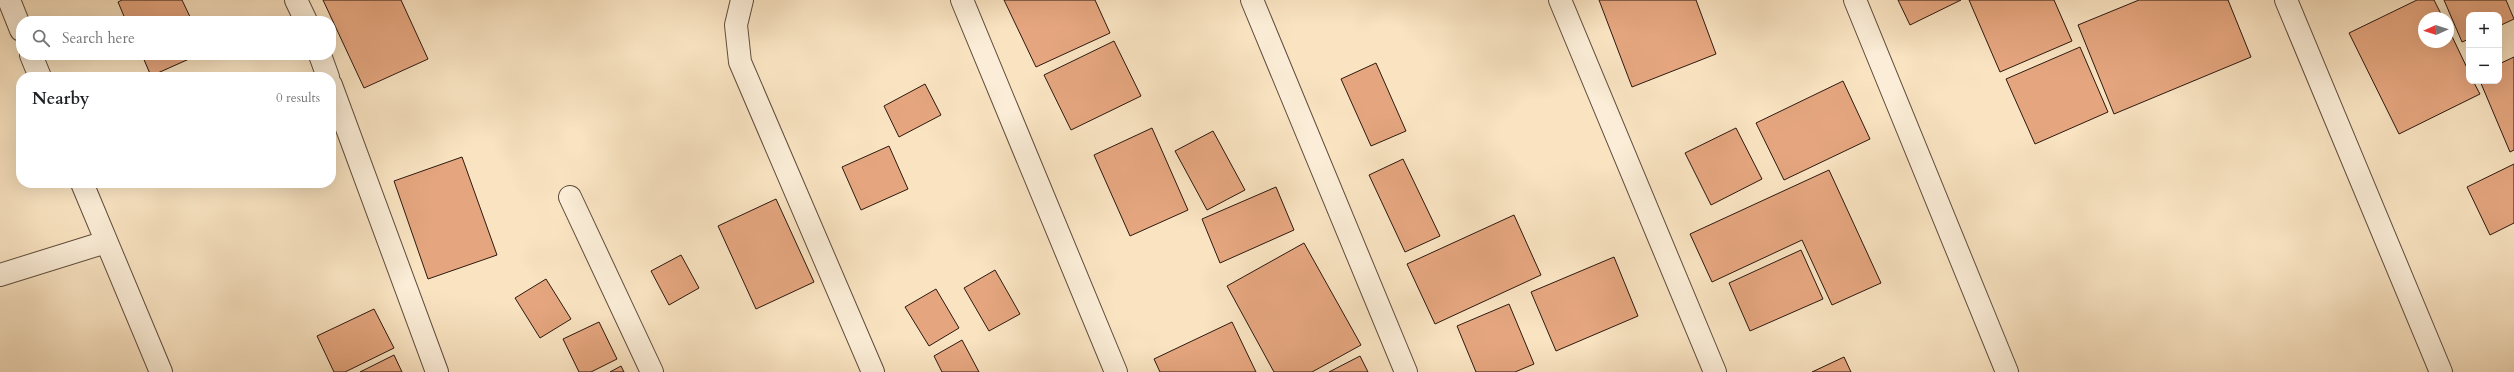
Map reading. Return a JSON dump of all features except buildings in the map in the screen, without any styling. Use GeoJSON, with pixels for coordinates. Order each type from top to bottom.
{"type":"FeatureCollection","features":[{"type":"Feature","properties":{"kind":"street"},"geometry":{"type":"LineString","coordinates":[[9,0],[16,18]]}},
{"type":"Feature","properties":{"kind":"street"},"geometry":{"type":"LineString","coordinates":[[296,0],[304,16]]}},
{"type":"Feature","properties":{"kind":"street"},"geometry":{"type":"LineString","coordinates":[[742,0],[736,25],[740,62],[873,372]]}},
{"type":"Feature","properties":{"kind":"street"},"geometry":{"type":"LineString","coordinates":[[962,0],[1116,372]]}},
{"type":"Feature","properties":{"kind":"street"},"geometry":{"type":"LineString","coordinates":[[1252,0],[1406,372]]}},
{"type":"Feature","properties":{"kind":"street"},"geometry":{"type":"LineString","coordinates":[[1560,0],[1715,372]]}},
{"type":"Feature","properties":{"kind":"street"},"geometry":{"type":"LineString","coordinates":[[1855,0],[2007,372]]}},
{"type":"Feature","properties":{"kind":"street"},"geometry":{"type":"LineString","coordinates":[[2286,0],[2441,372]]}},
{"type":"Feature","properties":{"kind":"street"},"geometry":{"type":"LineString","coordinates":[[33,60],[38,72]]}},
{"type":"Feature","properties":{"kind":"street"},"geometry":{"type":"LineString","coordinates":[[322,60],[326,72]]}},
{"type":"Feature","properties":{"kind":"street"},"geometry":{"type":"LineString","coordinates":[[336,99],[437,372]]}},
{"type":"Feature","properties":{"kind":"street"},"geometry":{"type":"LineString","coordinates":[[84,188],[161,372]]}},
{"type":"Feature","properties":{"kind":"street"},"geometry":{"type":"LineString","coordinates":[[570,198],[652,372]]}},
{"type":"Feature","properties":{"kind":"street"},"geometry":{"type":"LineString","coordinates":[[0,275],[106,242]]}}]}
